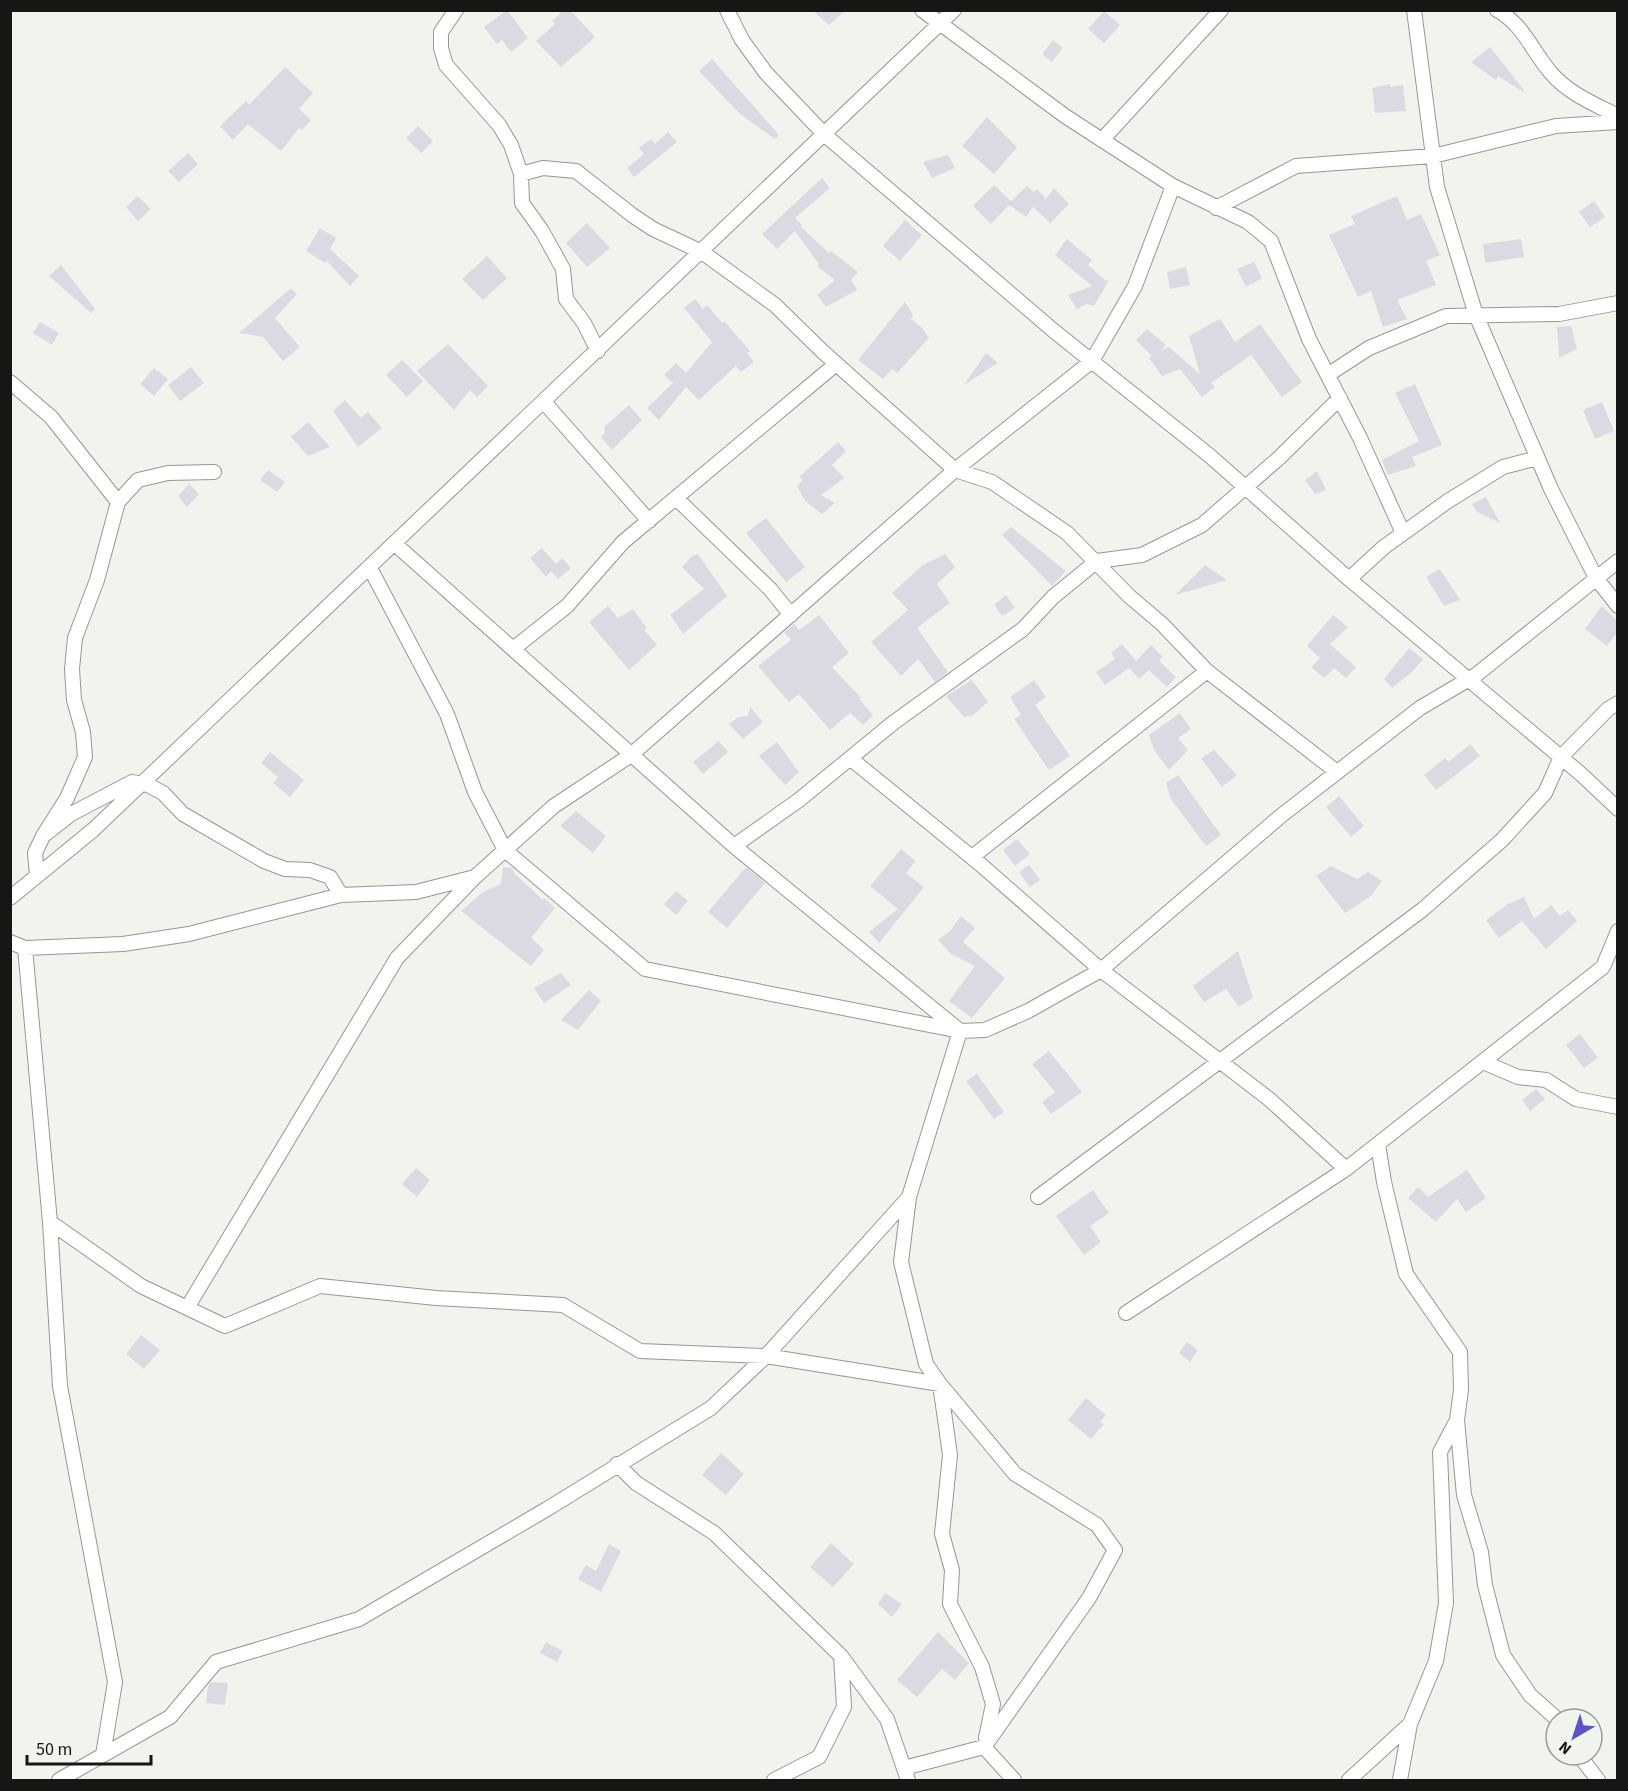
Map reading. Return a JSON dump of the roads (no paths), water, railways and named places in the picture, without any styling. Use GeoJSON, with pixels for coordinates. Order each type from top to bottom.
{"type":"FeatureCollection","features":[{"type":"Feature","properties":{"kind":"street"},"geometry":{"type":"LineString","coordinates":[[456,10],[441,32],[441,48],[446,65],[499,125],[512,146],[521,174],[522,203],[542,231],[562,270],[566,299],[584,323],[597,351]]}},
{"type":"Feature","properties":{"kind":"street"},"geometry":{"type":"LineString","coordinates":[[727,10],[742,40],[766,73],[825,135],[1245,488],[1349,579],[1561,757],[1617,809]]}},
{"type":"Feature","properties":{"kind":"street"},"geometry":{"type":"LineString","coordinates":[[922,10],[1102,140],[1173,186],[1248,222],[1271,241],[1309,339],[1329,374],[1403,533]]}},
{"type":"Feature","properties":{"kind":"street"},"geometry":{"type":"LineString","coordinates":[[10,898],[93,830],[142,784],[942,24],[954,10]]}},
{"type":"Feature","properties":{"kind":"street"},"geometry":{"type":"LineString","coordinates":[[1102,140],[1221,10]]}},
{"type":"Feature","properties":{"kind":"street"},"geometry":{"type":"LineString","coordinates":[[1414,10],[1437,188],[1476,315],[1538,458],[1596,578],[1617,606]]}},
{"type":"Feature","properties":{"kind":"street"},"geometry":{"type":"LineString","coordinates":[[1497,10],[1513,19],[1552,75],[1581,98],[1617,116]]}},
{"type":"Feature","properties":{"kind":"street"},"geometry":{"type":"LineString","coordinates":[[1216,208],[1296,166],[1433,156],[1556,126],[1617,122]]}},
{"type":"Feature","properties":{"kind":"street"},"geometry":{"type":"LineString","coordinates":[[521,174],[543,168],[576,171],[653,229],[702,252],[775,305],[836,364],[955,470],[992,482],[1067,533],[1129,596],[1162,624],[1207,671],[1337,772]]}},
{"type":"Feature","properties":{"kind":"street"},"geometry":{"type":"LineString","coordinates":[[187,1308],[397,958],[475,877],[554,807],[631,755],[955,470],[1092,361],[1135,285],[1173,186]]}},
{"type":"Feature","properties":{"kind":"street"},"geometry":{"type":"LineString","coordinates":[[1329,374],[1369,348],[1446,316],[1559,314],[1617,303]]}},
{"type":"Feature","properties":{"kind":"street"},"geometry":{"type":"LineString","coordinates":[[513,649],[567,606],[623,542],[836,364]]}},
{"type":"Feature","properties":{"kind":"street"},"geometry":{"type":"LineString","coordinates":[[10,382],[51,417],[118,502]]}},
{"type":"Feature","properties":{"kind":"street"},"geometry":{"type":"LineString","coordinates":[[734,846],[799,800],[893,723],[1023,629],[1053,597],[1097,561],[1142,555],[1202,525],[1245,488],[1340,398]]}},
{"type":"Feature","properties":{"kind":"street"},"geometry":{"type":"LineString","coordinates":[[544,402],[649,521]]}},
{"type":"Feature","properties":{"kind":"street"},"geometry":{"type":"LineString","coordinates":[[1349,579],[1403,533],[1503,467],[1538,458]]}},
{"type":"Feature","properties":{"kind":"street"},"geometry":{"type":"LineString","coordinates":[[37,876],[35,853],[67,798],[85,757],[83,732],[74,700],[72,669],[75,638],[97,580],[118,502],[138,480],[168,473],[214,472]]}},
{"type":"Feature","properties":{"kind":"street"},"geometry":{"type":"LineString","coordinates":[[676,498],[770,589],[791,615]]}},
{"type":"Feature","properties":{"kind":"street"},"geometry":{"type":"LineString","coordinates":[[395,544],[734,846],[960,1030]]}},
{"type":"Feature","properties":{"kind":"street"},"geometry":{"type":"LineString","coordinates":[[370,568],[447,714],[475,792],[505,850],[645,969],[960,1030],[985,1030],[1028,1011],[1101,970],[1282,815],[1420,708],[1470,680],[1617,561]]}},
{"type":"Feature","properties":{"kind":"street"},"geometry":{"type":"LineString","coordinates":[[972,857],[1207,671]]}},
{"type":"Feature","properties":{"kind":"street"},"geometry":{"type":"LineString","coordinates":[[1038,1197],[1422,910],[1502,840],[1545,793],[1561,757],[1608,709],[1617,703]]}},
{"type":"Feature","properties":{"kind":"street"},"geometry":{"type":"LineString","coordinates":[[850,758],[972,857],[1101,970],[1269,1099],[1346,1169]]}},
{"type":"Feature","properties":{"kind":"street"},"geometry":{"type":"LineString","coordinates":[[43,836],[94,801],[132,782],[163,793],[183,814],[210,832],[264,861],[285,869],[310,870],[330,877],[341,895]]}},
{"type":"Feature","properties":{"kind":"street"},"geometry":{"type":"LineString","coordinates":[[10,942],[25,948],[123,944],[189,934],[341,895],[416,892],[475,877]]}},
{"type":"Feature","properties":{"kind":"street"},"geometry":{"type":"LineString","coordinates":[[1126,1312],[1346,1169],[1603,967],[1617,931]]}},
{"type":"Feature","properties":{"kind":"street"},"geometry":{"type":"LineString","coordinates":[[25,948],[50,1222],[60,1386],[115,1682],[102,1755]]}},
{"type":"Feature","properties":{"kind":"street"},"geometry":{"type":"LineString","coordinates":[[617,1464],[636,1483],[714,1533],[841,1656],[887,1719],[906,1774],[984,1747],[1089,1598],[1115,1550],[1097,1525],[1015,1474],[926,1364],[901,1262],[909,1197],[960,1030]]}},
{"type":"Feature","properties":{"kind":"street"},"geometry":{"type":"LineString","coordinates":[[1483,1062],[1518,1077],[1546,1080],[1576,1100],[1617,1107]]}},
{"type":"Feature","properties":{"kind":"street"},"geometry":{"type":"LineString","coordinates":[[1378,1144],[1384,1182],[1406,1274],[1460,1352],[1461,1390],[1457,1420],[1466,1508],[1481,1552],[1485,1585],[1503,1655],[1530,1695],[1544,1707]]}},
{"type":"Feature","properties":{"kind":"street"},"geometry":{"type":"LineString","coordinates":[[59,1780],[170,1717],[216,1662],[359,1619],[547,1509],[711,1408],[766,1356],[909,1197]]}},
{"type":"Feature","properties":{"kind":"street"},"geometry":{"type":"LineString","coordinates":[[50,1222],[141,1286],[225,1326],[320,1286],[436,1298],[563,1305],[640,1351],[766,1356],[940,1384]]}},
{"type":"Feature","properties":{"kind":"street"},"geometry":{"type":"LineString","coordinates":[[940,1384],[950,1455],[942,1534],[952,1570],[950,1604],[982,1667],[993,1704],[984,1747]]}},
{"type":"Feature","properties":{"kind":"street"},"geometry":{"type":"LineString","coordinates":[[1400,1780],[1410,1724],[1436,1661],[1446,1603],[1440,1452],[1457,1420]]}},
{"type":"Feature","properties":{"kind":"street"},"geometry":{"type":"LineString","coordinates":[[774,1780],[819,1757],[844,1707],[841,1656]]}},
{"type":"Feature","properties":{"kind":"street"},"geometry":{"type":"LineString","coordinates":[[1349,1780],[1410,1724]]}},
{"type":"Feature","properties":{"kind":"street"},"geometry":{"type":"LineString","coordinates":[[984,1747],[1014,1780]]}},
{"type":"Feature","properties":{"kind":"street"},"geometry":{"type":"LineString","coordinates":[[1588,1767],[1598,1780]]}}]}
